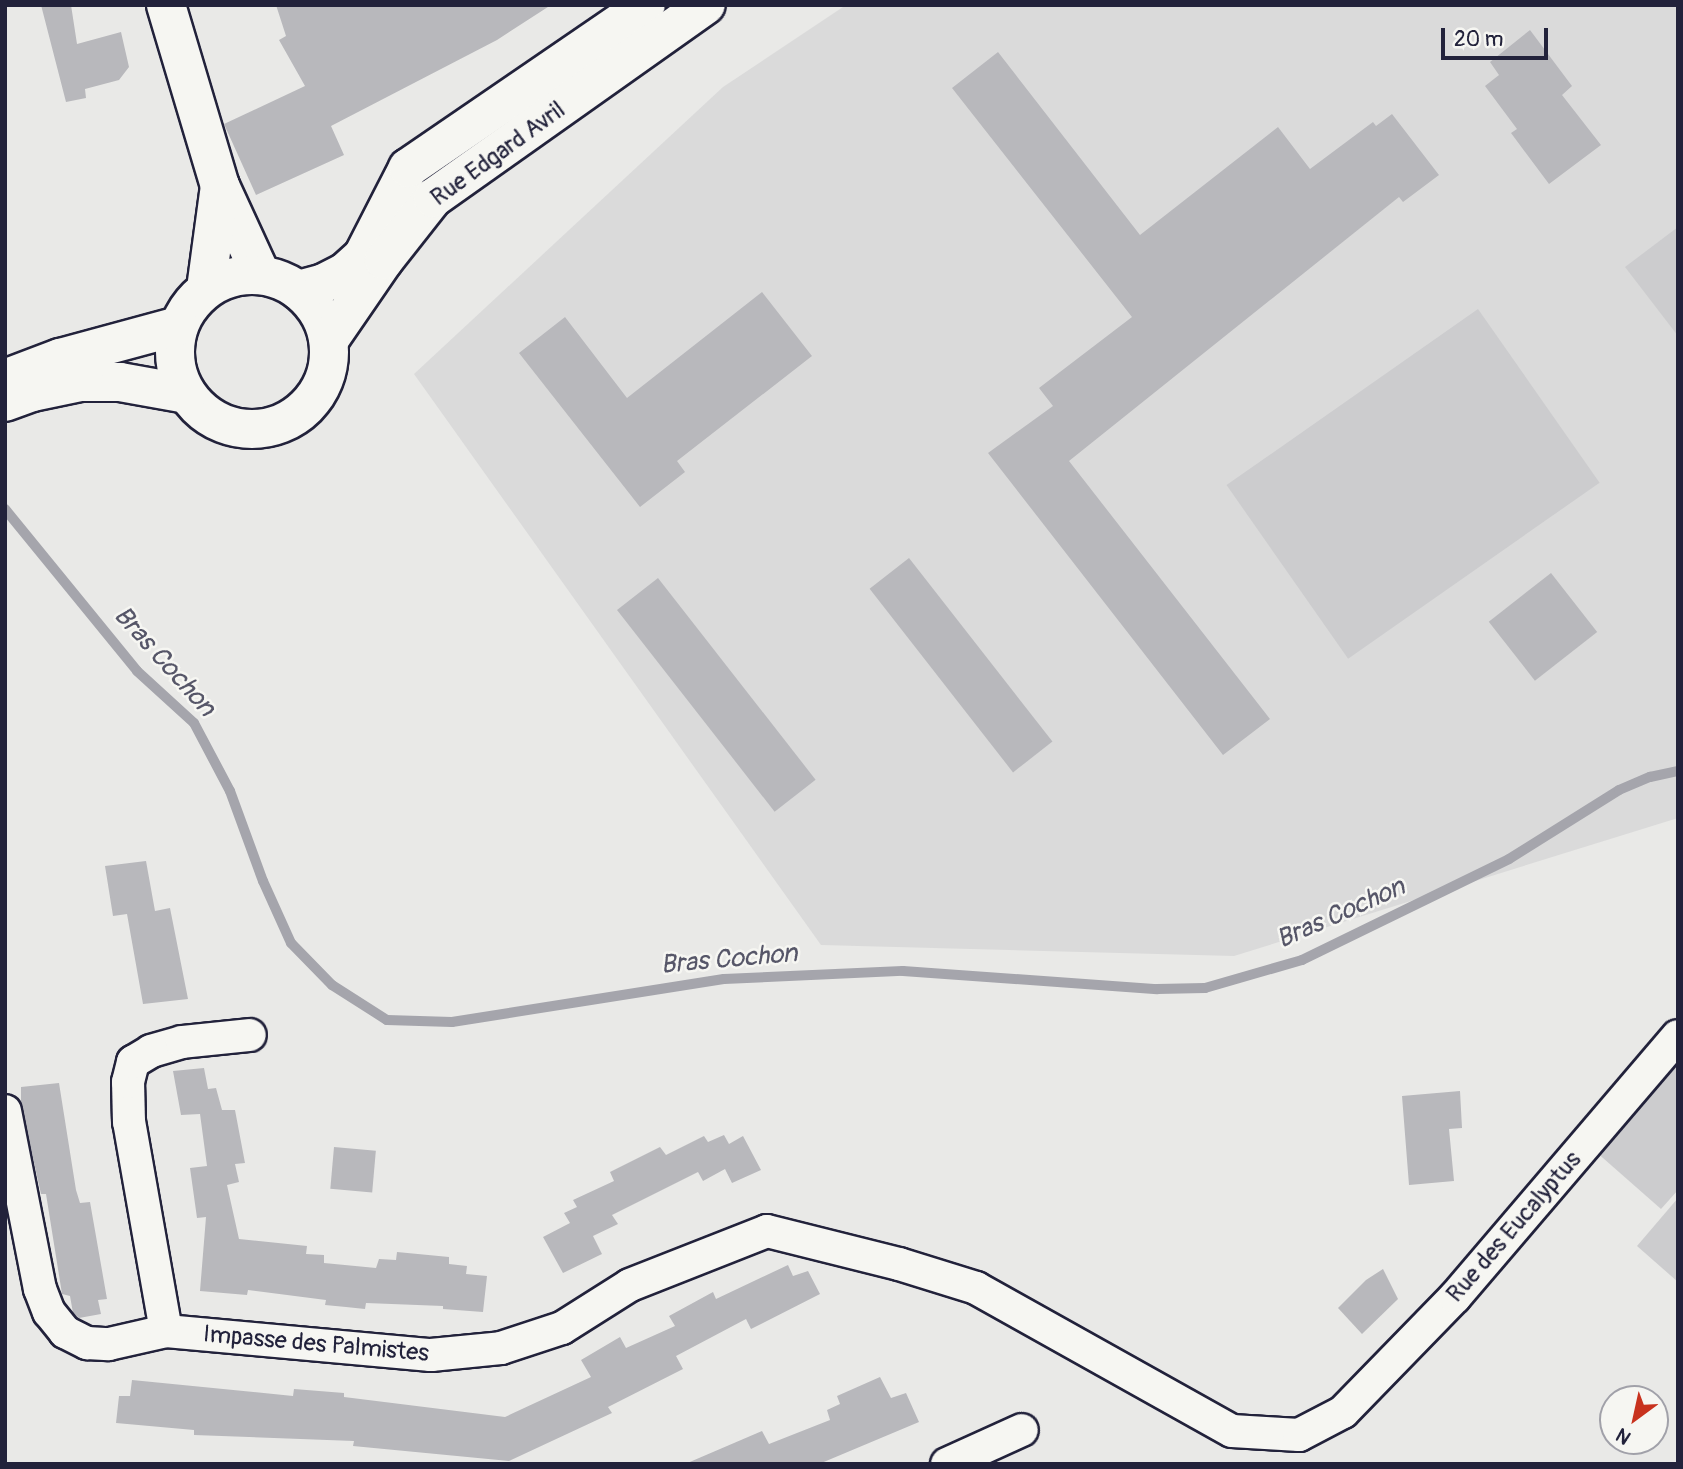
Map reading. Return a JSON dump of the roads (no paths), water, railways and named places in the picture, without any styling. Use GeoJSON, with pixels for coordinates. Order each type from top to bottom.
{"type":"FeatureCollection","features":[{"type":"Feature","properties":{"kind":"street"},"geometry":{"type":"LineString","coordinates":[[166,5],[220,186],[261,275]]}},
{"type":"Feature","properties":{"kind":"street","name":"Rue Edgard Avril"},"geometry":{"type":"LineString","coordinates":[[298,290],[324,283],[344,273],[363,256],[408,168],[646,5]]}},
{"type":"Feature","properties":{"kind":"street","name":"Rue Edgard Avril"},"geometry":{"type":"LineString","coordinates":[[329,340],[384,260],[433,198],[706,5]]}},
{"type":"Feature","properties":{"kind":"street"},"geometry":{"type":"LineString","coordinates":[[206,289],[220,186]]}},
{"type":"Feature","properties":{"kind":"street"},"geometry":{"type":"LineString","coordinates":[[241,275],[261,275],[298,290],[313,304],[329,340],[329,366],[320,391],[303,411],[280,425],[254,429],[228,425],[205,413],[187,394],[177,372],[175,349],[179,326],[190,306],[206,289],[241,275]]}},
{"type":"Feature","properties":{"kind":"street"},"geometry":{"type":"LineString","coordinates":[[5,380],[60,358],[179,326]]}},
{"type":"Feature","properties":{"kind":"street"},"geometry":{"type":"LineString","coordinates":[[5,402],[33,392],[81,382],[120,382],[187,394]]}},
{"type":"Feature","properties":{"kind":"street"},"geometry":{"type":"LineString","coordinates":[[166,1331],[130,1122],[128,1082],[133,1062],[151,1051],[182,1042],[250,1035]]}},
{"type":"Feature","properties":{"kind":"street","name":"Rue des Eucalyptus"},"geometry":{"type":"LineString","coordinates":[[899,1264],[976,1288],[1232,1431],[1299,1435],[1343,1412],[1455,1297],[1678,1036]]}},
{"type":"Feature","properties":{"kind":"street","name":"Impasse des Palmistes"},"geometry":{"type":"LineString","coordinates":[[5,1111],[40,1289],[49,1312],[65,1332],[86,1343],[109,1345],[166,1331],[430,1356],[501,1348],[562,1328],[631,1286],[767,1231],[899,1264]]}},
{"type":"Feature","properties":{"kind":"street"},"geometry":{"type":"LineString","coordinates":[[947,1464],[1022,1430]]}},
{"type":"Feature","properties":{"kind":"waterway","name":"Bras Cochon"},"geometry":{"type":"LineString","coordinates":[[5,509],[137,671],[194,723],[230,791],[263,881],[291,943],[332,985],[387,1020],[452,1022],[724,979],[903,971],[1157,989],[1205,988],[1302,960],[1509,859],[1619,790],[1650,777],[1678,771]]}}]}
